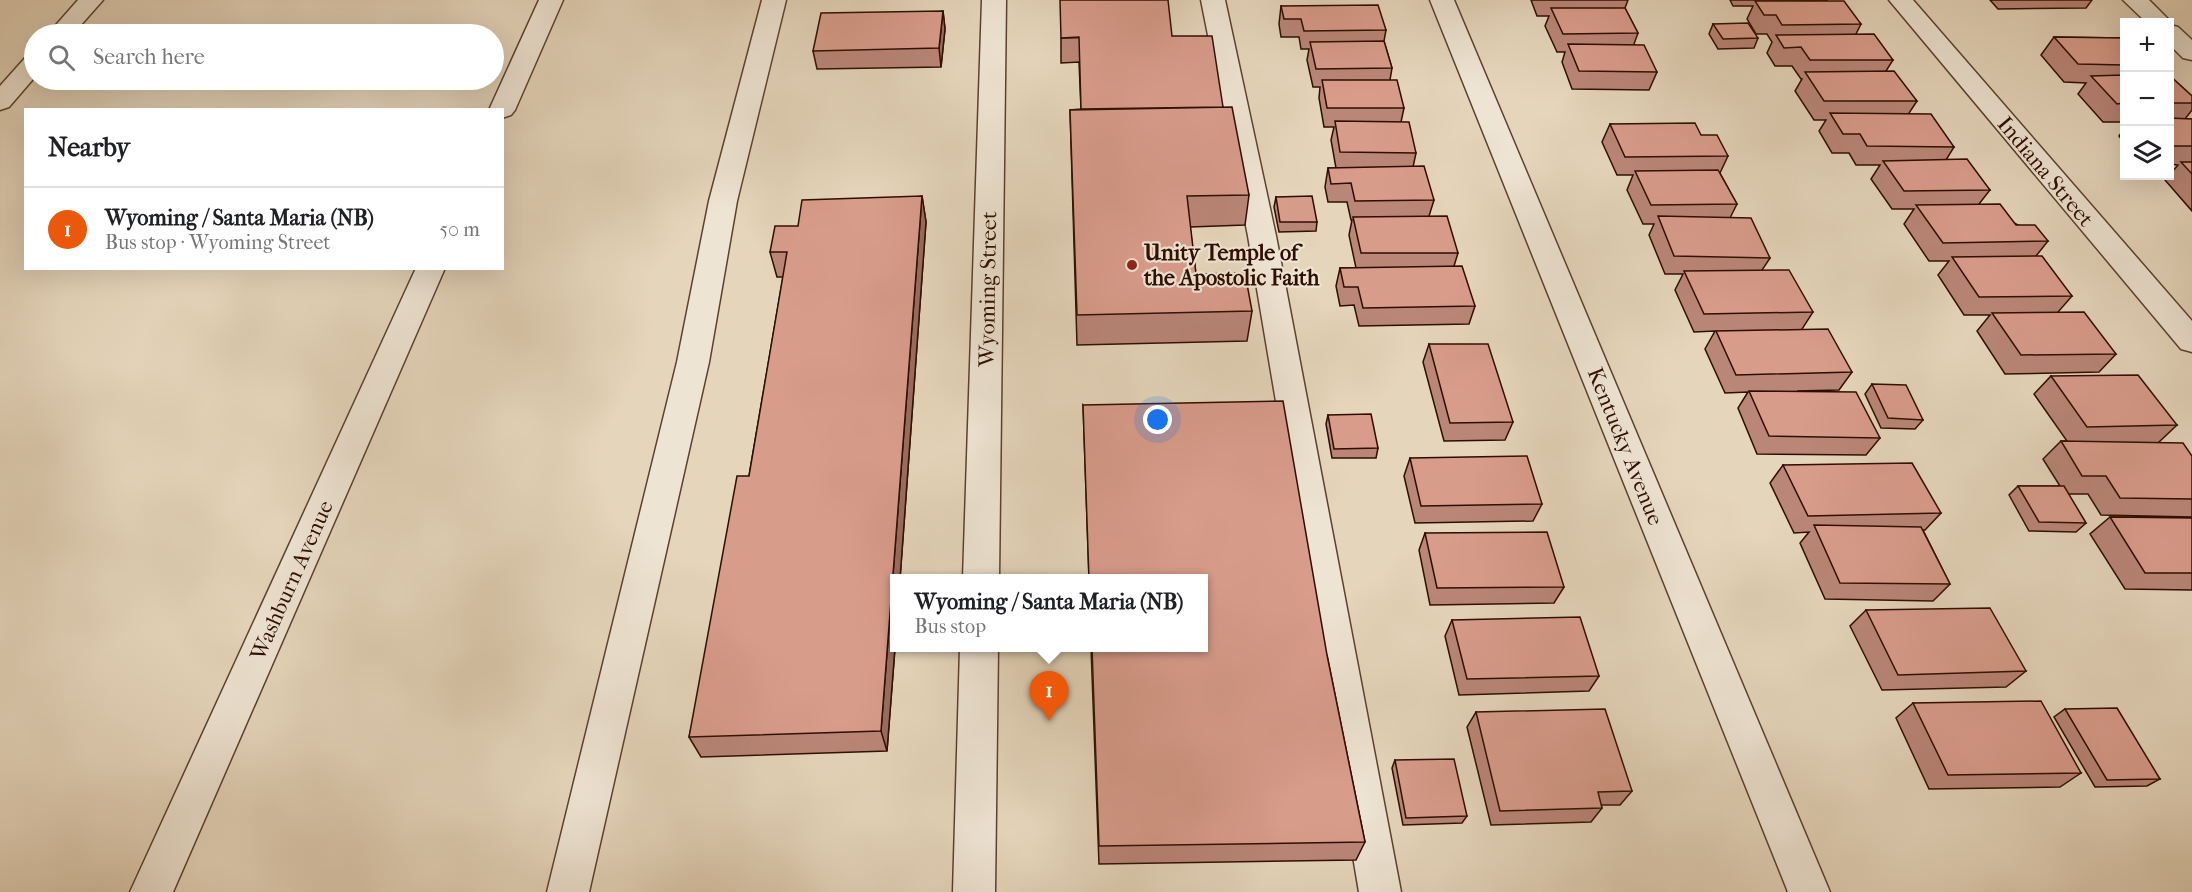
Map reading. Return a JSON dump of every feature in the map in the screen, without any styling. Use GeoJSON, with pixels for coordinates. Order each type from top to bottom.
{"type":"FeatureCollection","features":[{"type":"Feature","properties":{"kind":"street"},"geometry":{"type":"LineString","coordinates":[[69,24],[91,0]]}},
{"type":"Feature","properties":{"kind":"street"},"geometry":{"type":"LineString","coordinates":[[503,108],[551,0]]}},
{"type":"Feature","properties":{"kind":"street"},"geometry":{"type":"LineString","coordinates":[[567,892],[693,362],[723,201],[774,0]]}},
{"type":"Feature","properties":{"kind":"street","name":"Wyoming Street"},"geometry":{"type":"LineString","coordinates":[[981,574],[994,0]]}},
{"type":"Feature","properties":{"kind":"street"},"geometry":{"type":"LineString","coordinates":[[1213,0],[1262,236],[1380,892]]}},
{"type":"Feature","properties":{"kind":"street","name":"Kentucky Avenue"},"geometry":{"type":"LineString","coordinates":[[1442,0],[1809,892]]}},
{"type":"Feature","properties":{"kind":"street","name":"Indiana Street"},"geometry":{"type":"LineString","coordinates":[[1901,0],[2192,341]]}},
{"type":"Feature","properties":{"kind":"street"},"geometry":{"type":"LineString","coordinates":[[2135,0],[2155,18]]}},
{"type":"Feature","properties":{"kind":"street"},"geometry":{"type":"LineString","coordinates":[[2174,37],[2192,53]]}},
{"type":"Feature","properties":{"kind":"street"},"geometry":{"type":"LineString","coordinates":[[0,102],[24,74]]}},
{"type":"Feature","properties":{"kind":"street","name":"Washburn Avenue"},"geometry":{"type":"LineString","coordinates":[[151,892],[430,270]]}},
{"type":"Feature","properties":{"kind":"street"},"geometry":{"type":"LineString","coordinates":[[974,892],[979,652]]}},
{"type":"Feature","properties":{"kind":"building"},"geometry":{"type":"Polygon","coordinates":[[[1060,0],[1168,0],[1172,36],[1212,36],[1223,107],[1081,109],[1079,37],[1061,38],[1060,0]]]}},
{"type":"Feature","properties":{"kind":"building"},"geometry":{"type":"Polygon","coordinates":[[[1755,1],[1844,1],[1861,24],[1782,25],[1776,15],[1764,15],[1755,1]]]}},
{"type":"Feature","properties":{"kind":"building"},"geometry":{"type":"Polygon","coordinates":[[[1378,5],[1386,30],[1304,31],[1301,19],[1284,19],[1281,6],[1378,5]]]}},
{"type":"Feature","properties":{"kind":"building"},"geometry":{"type":"Polygon","coordinates":[[[1551,8],[1625,8],[1638,33],[1563,34],[1551,8]]]}},
{"type":"Feature","properties":{"kind":"building"},"geometry":{"type":"Polygon","coordinates":[[[943,11],[939,48],[813,51],[821,13],[943,11]]]}},
{"type":"Feature","properties":{"kind":"building"},"geometry":{"type":"Polygon","coordinates":[[[1748,23],[1758,38],[1723,39],[1713,24],[1748,23]]]}},
{"type":"Feature","properties":{"kind":"building"},"geometry":{"type":"Polygon","coordinates":[[[1874,34],[1893,60],[1810,60],[1801,47],[1784,48],[1776,35],[1874,34]]]}},
{"type":"Feature","properties":{"kind":"building"},"geometry":{"type":"Polygon","coordinates":[[[2054,37],[2120,38],[2120,65],[2078,64],[2054,37]]]}},
{"type":"Feature","properties":{"kind":"building"},"geometry":{"type":"Polygon","coordinates":[[[1384,41],[1392,68],[1316,69],[1310,42],[1384,41]]]}},
{"type":"Feature","properties":{"kind":"building"},"geometry":{"type":"Polygon","coordinates":[[[1568,44],[1644,45],[1657,72],[1579,71],[1568,44]]]}},
{"type":"Feature","properties":{"kind":"building"},"geometry":{"type":"Polygon","coordinates":[[[1894,71],[1917,101],[1824,101],[1805,72],[1894,71]]]}},
{"type":"Feature","properties":{"kind":"building"},"geometry":{"type":"Polygon","coordinates":[[[2120,75],[2120,104],[2117,104],[2091,76],[2120,75]]]}},
{"type":"Feature","properties":{"kind":"building"},"geometry":{"type":"Polygon","coordinates":[[[1322,80],[1397,80],[1404,108],[1327,108],[1322,80]]]}},
{"type":"Feature","properties":{"kind":"building"},"geometry":{"type":"Polygon","coordinates":[[[2174,80],[2192,96],[2192,103],[2174,103],[2174,80]]]}},
{"type":"Feature","properties":{"kind":"building","name":"Unity Temple of the Apostolic Faith"},"geometry":{"type":"Polygon","coordinates":[[[1232,107],[1249,195],[1187,196],[1196,274],[1245,273],[1252,311],[1077,315],[1070,110],[1232,107]]]}},
{"type":"Feature","properties":{"kind":"building"},"geometry":{"type":"Polygon","coordinates":[[[1830,113],[1931,114],[1954,147],[1867,146],[1860,134],[1843,134],[1830,113]]]}},
{"type":"Feature","properties":{"kind":"building"},"geometry":{"type":"Polygon","coordinates":[[[2174,118],[2192,119],[2192,146],[2174,146],[2174,118]]]}},
{"type":"Feature","properties":{"kind":"building"},"geometry":{"type":"Polygon","coordinates":[[[1335,121],[1409,122],[1416,153],[1340,152],[1335,121]]]}},
{"type":"Feature","properties":{"kind":"building"},"geometry":{"type":"Polygon","coordinates":[[[1695,123],[1701,135],[1717,135],[1728,156],[1625,157],[1610,124],[1695,123]]]}},
{"type":"Feature","properties":{"kind":"building"},"geometry":{"type":"Polygon","coordinates":[[[1967,159],[1990,190],[1904,191],[1883,161],[1967,159]]]}},
{"type":"Feature","properties":{"kind":"building"},"geometry":{"type":"Polygon","coordinates":[[[2181,162],[2192,162],[2192,174],[2181,162]]]}},
{"type":"Feature","properties":{"kind":"building"},"geometry":{"type":"Polygon","coordinates":[[[1424,166],[1434,200],[1355,201],[1351,183],[1331,184],[1328,168],[1424,166]]]}},
{"type":"Feature","properties":{"kind":"building"},"geometry":{"type":"Polygon","coordinates":[[[1718,170],[1737,204],[1651,205],[1635,171],[1718,170]]]}},
{"type":"Feature","properties":{"kind":"building"},"geometry":{"type":"Polygon","coordinates":[[[922,196],[893,574],[890,574],[890,614],[881,731],[689,737],[737,476],[749,476],[787,252],[770,252],[775,226],[798,226],[802,200],[922,196]]]}},
{"type":"Feature","properties":{"kind":"building"},"geometry":{"type":"Polygon","coordinates":[[[1312,196],[1317,222],[1280,222],[1276,197],[1312,196]]]}},
{"type":"Feature","properties":{"kind":"building"},"geometry":{"type":"Polygon","coordinates":[[[2000,204],[2016,225],[2035,225],[2048,241],[1943,243],[1916,205],[2000,204]]]}},
{"type":"Feature","properties":{"kind":"building"},"geometry":{"type":"Polygon","coordinates":[[[1447,216],[1458,253],[1361,253],[1353,217],[1447,216]]]}},
{"type":"Feature","properties":{"kind":"building"},"geometry":{"type":"Polygon","coordinates":[[[1658,216],[1751,218],[1770,258],[1674,256],[1658,216]]]}},
{"type":"Feature","properties":{"kind":"building"},"geometry":{"type":"Polygon","coordinates":[[[2042,256],[2072,296],[1979,297],[1952,257],[2042,256]]]}},
{"type":"Feature","properties":{"kind":"building"},"geometry":{"type":"Polygon","coordinates":[[[1462,266],[1475,306],[1363,308],[1358,287],[1344,287],[1340,268],[1462,266]]]}},
{"type":"Feature","properties":{"kind":"building"},"geometry":{"type":"Polygon","coordinates":[[[1789,270],[1813,312],[1704,314],[1684,271],[1789,270]]]}},
{"type":"Feature","properties":{"kind":"building"},"geometry":{"type":"Polygon","coordinates":[[[2084,312],[2116,354],[2021,355],[1992,313],[2084,312]]]}},
{"type":"Feature","properties":{"kind":"building"},"geometry":{"type":"Polygon","coordinates":[[[1828,329],[1852,372],[1736,375],[1716,331],[1828,329]]]}},
{"type":"Feature","properties":{"kind":"building"},"geometry":{"type":"Polygon","coordinates":[[[1429,344],[1488,344],[1513,422],[1450,423],[1429,344]]]}},
{"type":"Feature","properties":{"kind":"building"},"geometry":{"type":"Polygon","coordinates":[[[2138,375],[2177,425],[2087,427],[2051,376],[2138,375]]]}},
{"type":"Feature","properties":{"kind":"building"},"geometry":{"type":"Polygon","coordinates":[[[1872,384],[1906,385],[1923,420],[1888,418],[1872,384]]]}},
{"type":"Feature","properties":{"kind":"building"},"geometry":{"type":"Polygon","coordinates":[[[1749,391],[1856,392],[1880,438],[1769,436],[1749,391]]]}},
{"type":"Feature","properties":{"kind":"building"},"geometry":{"type":"Polygon","coordinates":[[[1283,401],[1327,655],[1365,842],[1099,846],[1092,652],[1208,652],[1208,574],[1089,574],[1083,405],[1283,401]]]}},
{"type":"Feature","properties":{"kind":"building"},"geometry":{"type":"Polygon","coordinates":[[[1371,414],[1378,448],[1334,449],[1328,415],[1371,414]]]}},
{"type":"Feature","properties":{"kind":"building"},"geometry":{"type":"Polygon","coordinates":[[[2061,441],[2183,443],[2192,456],[2192,499],[2120,498],[2106,476],[2082,476],[2061,441]]]}},
{"type":"Feature","properties":{"kind":"building"},"geometry":{"type":"Polygon","coordinates":[[[1527,456],[1542,504],[1421,506],[1410,458],[1527,456]]]}},
{"type":"Feature","properties":{"kind":"building"},"geometry":{"type":"Polygon","coordinates":[[[1912,463],[1941,513],[1808,516],[1783,465],[1912,463]]]}},
{"type":"Feature","properties":{"kind":"building"},"geometry":{"type":"Polygon","coordinates":[[[2018,486],[2064,486],[2086,523],[2039,522],[2018,486]]]}},
{"type":"Feature","properties":{"kind":"building"},"geometry":{"type":"Polygon","coordinates":[[[2110,517],[2192,518],[2192,573],[2145,573],[2110,517]]]}},
{"type":"Feature","properties":{"kind":"building"},"geometry":{"type":"Polygon","coordinates":[[[1814,525],[1921,527],[1950,584],[1840,583],[1814,525]]]}},
{"type":"Feature","properties":{"kind":"building"},"geometry":{"type":"Polygon","coordinates":[[[1547,532],[1564,587],[1437,588],[1425,533],[1547,532]]]}},
{"type":"Feature","properties":{"kind":"building"},"geometry":{"type":"Polygon","coordinates":[[[1990,608],[2026,671],[1898,675],[1866,610],[1990,608]]]}},
{"type":"Feature","properties":{"kind":"building"},"geometry":{"type":"Polygon","coordinates":[[[1580,617],[1599,676],[1467,679],[1452,620],[1580,617]]]}},
{"type":"Feature","properties":{"kind":"building"},"geometry":{"type":"Polygon","coordinates":[[[2041,701],[2081,773],[1948,775],[1913,703],[2041,701]]]}},
{"type":"Feature","properties":{"kind":"building"},"geometry":{"type":"Polygon","coordinates":[[[2117,708],[2160,779],[2107,780],[2065,709],[2117,708]]]}},
{"type":"Feature","properties":{"kind":"building"},"geometry":{"type":"Polygon","coordinates":[[[1605,709],[1632,791],[1598,792],[1602,808],[1500,811],[1476,712],[1605,709]]]}},
{"type":"Feature","properties":{"kind":"building"},"geometry":{"type":"Polygon","coordinates":[[[1454,759],[1467,816],[1406,818],[1395,760],[1454,759]]]}},
{"type":"Feature","properties":{"kind":"place","name":"Unity Temple of the Apostolic Faith"},"geometry":{"type":"Point","coordinates":[1132,265]}},
{"type":"Feature","properties":{"kind":"place","name":"Wyoming / Santa Maria (NB)"},"geometry":{"type":"Point","coordinates":[1049,721]}}]}
